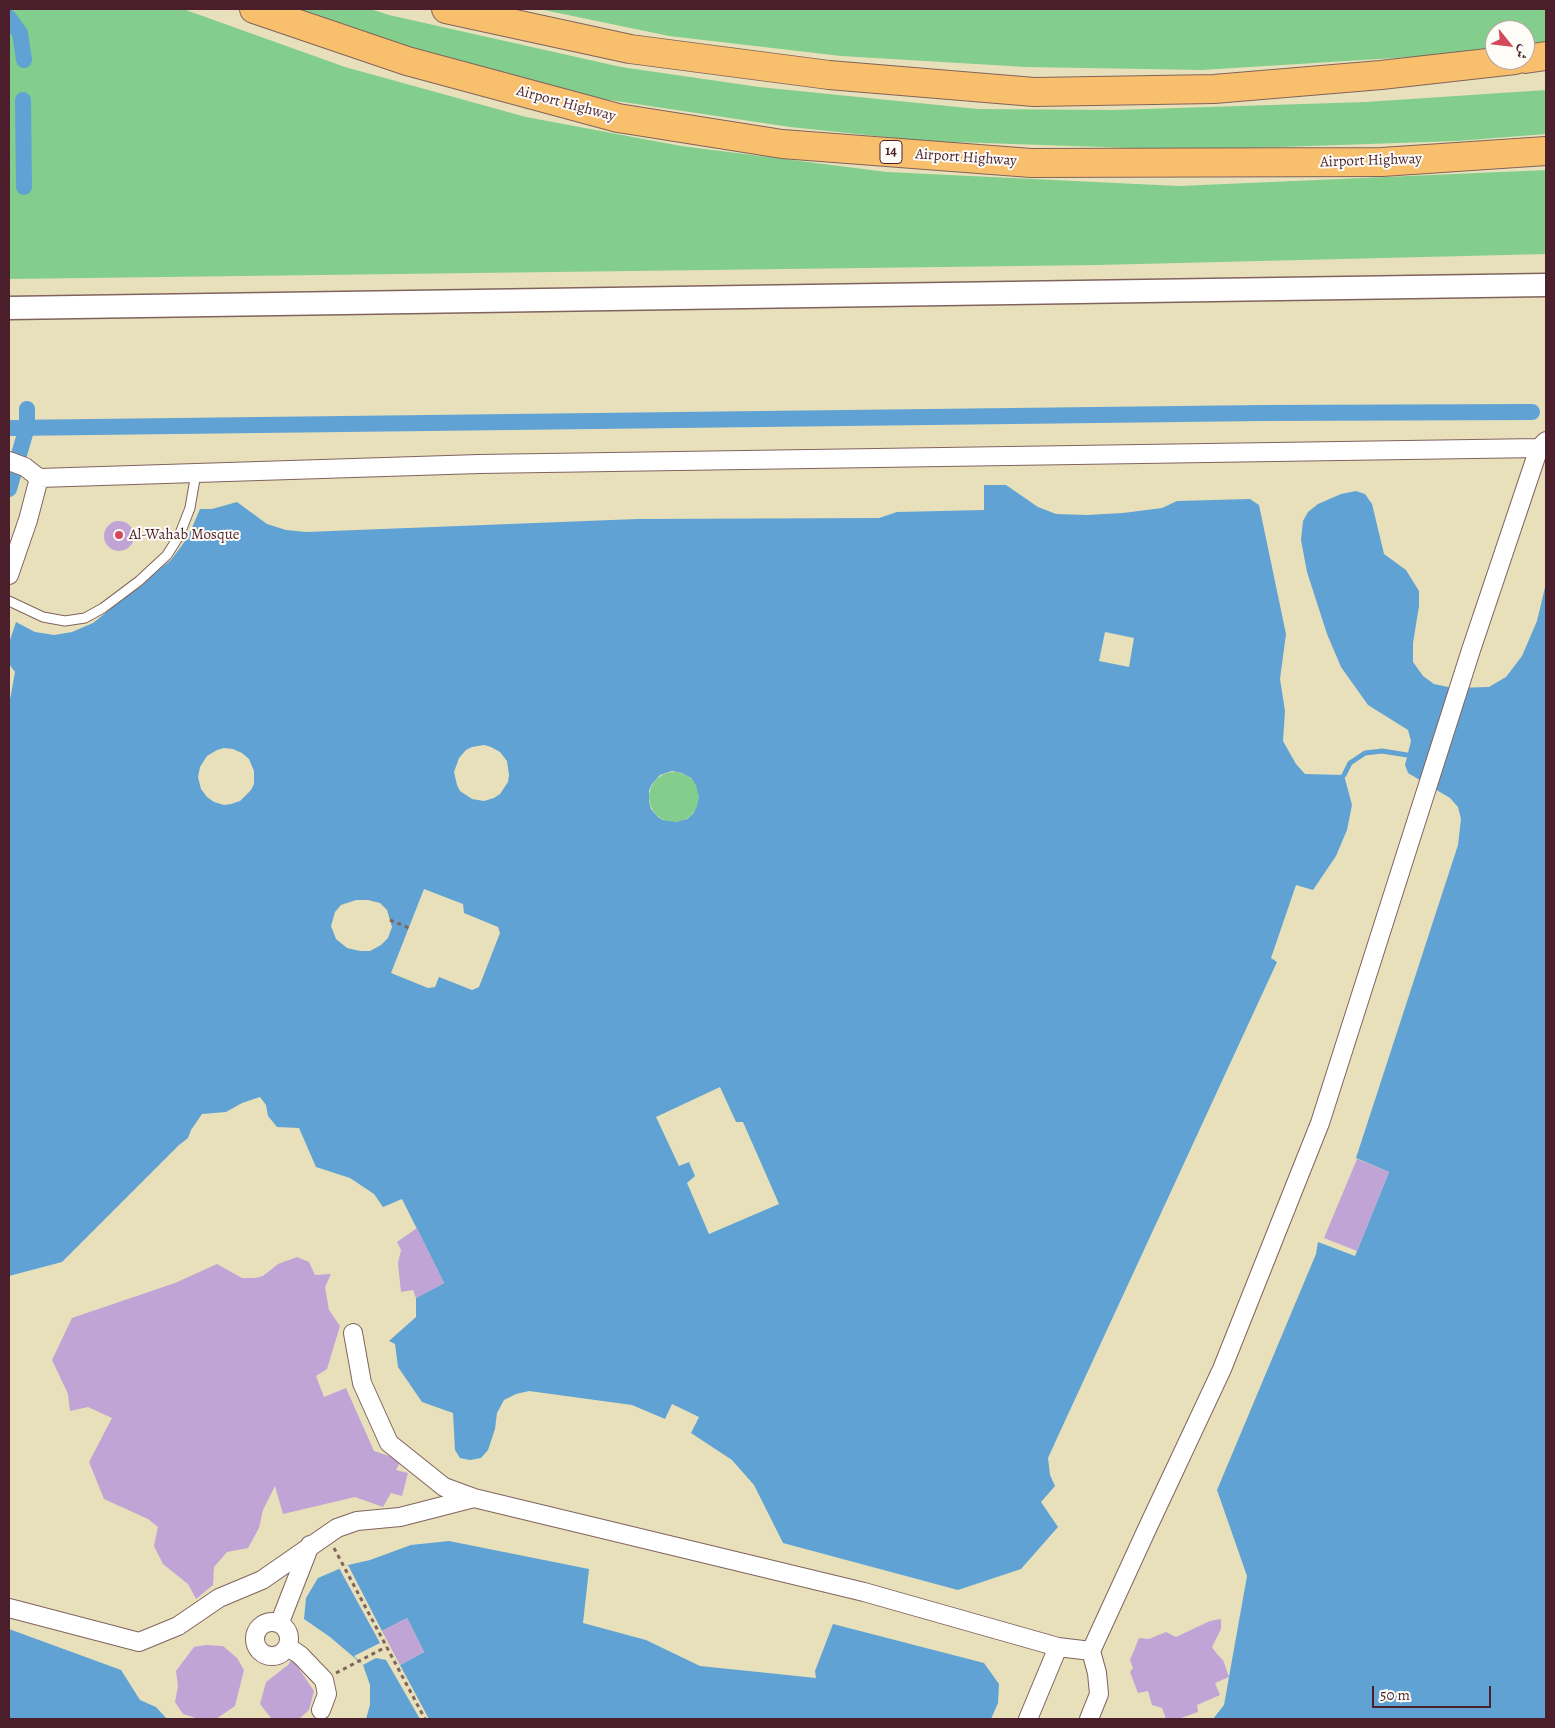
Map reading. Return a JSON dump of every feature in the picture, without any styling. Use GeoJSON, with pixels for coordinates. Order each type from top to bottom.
{"type":"FeatureCollection","features":[{"type":"Feature","properties":{"kind":"highway","name":"Airport Highway"},"geometry":{"type":"LineString","coordinates":[[254,9],[407,61],[618,118],[782,144],[1031,163],[1382,162],[1546,151]]}},
{"type":"Feature","properties":{"kind":"highway"},"geometry":{"type":"LineString","coordinates":[[446,9],[630,49],[829,75],[1034,92],[1214,89],[1381,75],[1485,63]]}},
{"type":"Feature","properties":{"kind":"street"},"geometry":{"type":"LineString","coordinates":[[9,308],[1546,285]]}},
{"type":"Feature","properties":{"kind":"street"},"geometry":{"type":"LineString","coordinates":[[9,575],[28,520],[21,467],[196,473],[479,464],[1543,444],[1472,650],[1320,1123],[1222,1369],[1146,1529],[1091,1651],[1097,1673],[1099,1694],[1089,1719]]}},
{"type":"Feature","properties":{"kind":"street"},"geometry":{"type":"LineString","coordinates":[[353,1334],[362,1383],[389,1443],[444,1486],[474,1498],[864,1592],[1058,1647],[1091,1651]]}},
{"type":"Feature","properties":{"kind":"street"},"geometry":{"type":"LineString","coordinates":[[9,1608],[139,1642],[178,1626],[219,1598],[262,1580],[337,1528],[357,1522],[400,1517],[474,1498]]}},
{"type":"Feature","properties":{"kind":"street"},"geometry":{"type":"LineString","coordinates":[[280,1622],[310,1546]]}},
{"type":"Feature","properties":{"kind":"street"},"geometry":{"type":"LineString","coordinates":[[268,1622],[280,1622],[290,1634],[288,1648],[277,1656],[264,1654],[255,1643],[257,1630],[268,1622]]}},
{"type":"Feature","properties":{"kind":"street"},"geometry":{"type":"LineString","coordinates":[[1028,1719],[1058,1647]]}},
{"type":"Feature","properties":{"kind":"street"},"geometry":{"type":"LineString","coordinates":[[288,1648],[300,1655],[324,1680],[327,1694],[321,1710]]}},
{"type":"Feature","properties":{"kind":"lane"},"geometry":{"type":"LineString","coordinates":[[9,601],[43,617],[65,621],[85,618],[103,608],[139,581],[167,554],[179,536],[190,508],[196,473]]}},
{"type":"Feature","properties":{"kind":"path"},"geometry":{"type":"LineString","coordinates":[[390,920],[409,928]]}},
{"type":"Feature","properties":{"kind":"path"},"geometry":{"type":"LineString","coordinates":[[326,1534],[425,1719]]}},
{"type":"Feature","properties":{"kind":"path"},"geometry":{"type":"LineString","coordinates":[[324,1680],[386,1647]]}},
{"type":"Feature","properties":{"kind":"green space"},"geometry":{"type":"Polygon","coordinates":[[[9,9],[183,9],[345,67],[526,117],[681,146],[887,172],[1179,186],[1546,170],[1546,254],[1097,265],[9,279],[9,9]]]}},
{"type":"Feature","properties":{"kind":"green space"},"geometry":{"type":"Polygon","coordinates":[[[285,9],[370,9],[389,15],[621,67],[759,87],[978,109],[1113,110],[1366,102],[1546,90],[1546,134],[1457,141],[1191,150],[924,141],[790,127],[576,95],[442,62],[285,9]]]}},
{"type":"Feature","properties":{"kind":"green space"},"geometry":{"type":"Polygon","coordinates":[[[539,9],[1546,9],[1546,45],[1535,46],[1535,20],[1485,20],[1485,51],[1202,70],[1026,67],[841,56],[669,36],[539,9]]]}},
{"type":"Feature","properties":{"kind":"green space"},"geometry":{"type":"Polygon","coordinates":[[[669,772],[679,772],[692,779],[699,792],[699,802],[692,815],[679,822],[669,822],[660,818],[653,811],[649,802],[649,792],[653,783],[660,776],[669,772]]]}},
{"type":"Feature","properties":{"kind":"water"},"geometry":{"type":"Polygon","coordinates":[[[984,485],[1006,485],[1038,507],[1056,514],[1123,513],[1162,508],[1177,501],[1250,499],[1259,505],[1286,634],[1280,679],[1285,711],[1283,741],[1296,764],[1305,774],[1344,775],[1352,805],[1347,830],[1336,856],[1313,890],[1296,885],[1271,958],[1277,962],[1048,1458],[1050,1475],[1055,1486],[1041,1502],[1058,1527],[1021,1569],[958,1590],[783,1543],[754,1485],[732,1460],[691,1433],[699,1417],[672,1404],[665,1419],[632,1405],[529,1391],[516,1394],[504,1400],[497,1413],[495,1429],[488,1450],[481,1458],[470,1460],[460,1458],[455,1450],[453,1413],[422,1402],[398,1367],[395,1344],[389,1341],[416,1317],[416,1298],[444,1283],[402,1199],[383,1207],[374,1194],[350,1178],[316,1167],[299,1128],[277,1127],[268,1116],[266,1105],[260,1097],[242,1103],[226,1112],[202,1114],[188,1138],[62,1262],[9,1276],[9,705],[15,672],[9,664],[9,643],[16,622],[35,632],[54,635],[72,632],[93,623],[171,560],[188,537],[200,509],[212,509],[237,502],[267,524],[286,530],[306,532],[637,519],[879,518],[897,512],[984,510],[984,485]],[[1105,632],[1099,661],[1129,667],[1134,638],[1105,632]],[[484,745],[466,750],[459,758],[454,772],[460,791],[472,799],[484,801],[500,794],[508,782],[507,761],[500,752],[484,745]],[[224,748],[207,756],[200,767],[198,777],[201,789],[214,802],[224,805],[240,801],[254,784],[254,771],[249,759],[233,749],[224,748]],[[672,771],[660,775],[649,790],[649,802],[651,809],[658,817],[663,820],[676,822],[687,819],[693,814],[699,797],[696,785],[691,778],[682,773],[672,771]],[[424,889],[391,973],[428,988],[435,987],[439,977],[472,990],[479,987],[500,933],[498,927],[464,913],[463,904],[424,889]],[[356,900],[341,905],[335,912],[331,926],[336,939],[347,948],[370,951],[381,945],[388,938],[392,927],[387,910],[380,903],[356,900]],[[720,1087],[656,1117],[679,1166],[689,1162],[695,1176],[687,1183],[709,1234],[779,1204],[743,1122],[736,1122],[720,1087]]]}},
{"type":"Feature","properties":{"kind":"water"},"geometry":{"type":"Polygon","coordinates":[[[1356,491],[1365,494],[1372,504],[1384,554],[1406,570],[1419,591],[1419,606],[1413,643],[1413,662],[1423,676],[1434,684],[1453,688],[1489,687],[1506,677],[1522,656],[1537,621],[1546,583],[1546,1719],[1213,1719],[1224,1705],[1247,1576],[1217,1490],[1316,1254],[1318,1242],[1355,1256],[1389,1172],[1356,1158],[1458,845],[1461,819],[1458,807],[1450,798],[1408,773],[1405,765],[1411,741],[1408,730],[1368,705],[1341,667],[1327,634],[1307,572],[1301,540],[1303,521],[1308,512],[1318,504],[1341,494],[1356,491]]]}},
{"type":"Feature","properties":{"kind":"water"},"geometry":{"type":"Polygon","coordinates":[[[449,1541],[589,1569],[583,1623],[646,1640],[700,1666],[816,1678],[815,1671],[833,1624],[984,1663],[999,1684],[998,1703],[991,1719],[366,1719],[370,1705],[370,1685],[363,1665],[330,1637],[304,1619],[306,1598],[318,1578],[348,1565],[370,1560],[411,1545],[449,1541]]]}},
{"type":"Feature","properties":{"kind":"water"},"geometry":{"type":"Polygon","coordinates":[[[9,1629],[121,1670],[140,1700],[156,1707],[167,1719],[9,1719],[9,1629]]]}},
{"type":"Feature","properties":{"kind":"pier"},"geometry":{"type":"Polygon","coordinates":[[[348,1565],[382,1631],[407,1618],[424,1652],[400,1665],[429,1719],[420,1719],[386,1660],[376,1658],[363,1665],[354,1656],[380,1643],[339,1568],[348,1565]]]}},
{"type":"Feature","properties":{"kind":"building","name":"Al-Wahab Mosque"},"geometry":{"type":"Polygon","coordinates":[[[119,521],[130,525],[134,536],[130,547],[119,551],[108,547],[104,536],[108,525],[119,521]]]}},
{"type":"Feature","properties":{"kind":"building"},"geometry":{"type":"Polygon","coordinates":[[[1357,1159],[1389,1172],[1357,1251],[1324,1238],[1357,1159]]]}},
{"type":"Feature","properties":{"kind":"building"},"geometry":{"type":"Polygon","coordinates":[[[417,1228],[444,1283],[416,1298],[413,1290],[401,1292],[398,1263],[401,1250],[397,1242],[417,1228]]]}},
{"type":"Feature","properties":{"kind":"building"},"geometry":{"type":"Polygon","coordinates":[[[297,1257],[309,1262],[315,1275],[331,1274],[325,1287],[329,1310],[340,1326],[327,1369],[316,1376],[324,1397],[346,1388],[374,1451],[401,1460],[396,1470],[408,1473],[402,1496],[391,1493],[383,1507],[355,1497],[283,1514],[275,1486],[263,1510],[259,1528],[248,1548],[227,1552],[214,1567],[213,1585],[196,1599],[188,1584],[163,1564],[154,1546],[158,1527],[148,1519],[104,1499],[89,1462],[112,1418],[88,1407],[70,1411],[68,1394],[52,1360],[72,1318],[175,1283],[217,1264],[242,1278],[255,1278],[263,1276],[278,1264],[297,1257]]]}},
{"type":"Feature","properties":{"kind":"building"},"geometry":{"type":"Polygon","coordinates":[[[407,1618],[424,1652],[400,1665],[382,1631],[407,1618]]]}},
{"type":"Feature","properties":{"kind":"building"},"geometry":{"type":"Polygon","coordinates":[[[1221,1619],[1221,1629],[1212,1647],[1223,1660],[1229,1677],[1215,1683],[1220,1695],[1197,1705],[1198,1712],[1178,1719],[1166,1719],[1162,1708],[1152,1705],[1148,1691],[1138,1693],[1130,1672],[1133,1668],[1130,1660],[1139,1638],[1149,1639],[1166,1632],[1176,1637],[1210,1621],[1221,1619]]]}},
{"type":"Feature","properties":{"kind":"building"},"geometry":{"type":"Polygon","coordinates":[[[206,1645],[223,1646],[237,1658],[244,1670],[235,1706],[216,1719],[199,1719],[183,1714],[175,1702],[178,1686],[176,1671],[194,1647],[206,1645]]]}},
{"type":"Feature","properties":{"kind":"building"},"geometry":{"type":"Polygon","coordinates":[[[293,1657],[298,1660],[297,1666],[314,1691],[309,1710],[299,1719],[271,1718],[260,1704],[266,1682],[288,1665],[293,1657]]]}},
{"type":"Feature","properties":{"kind":"waterway"},"geometry":{"type":"LineString","coordinates":[[9,18],[20,33],[24,60]]}},
{"type":"Feature","properties":{"kind":"waterway"},"geometry":{"type":"LineString","coordinates":[[23,100],[24,187]]}},
{"type":"Feature","properties":{"kind":"waterway"},"geometry":{"type":"LineString","coordinates":[[9,489],[27,427],[27,409]]}},
{"type":"Feature","properties":{"kind":"waterway"},"geometry":{"type":"LineString","coordinates":[[9,428],[1263,413],[1532,412]]}},
{"type":"Feature","properties":{"kind":"waterway"},"geometry":{"type":"LineString","coordinates":[[1344,775],[1350,763],[1365,753],[1382,751],[1407,755]]}},
{"type":"Feature","properties":{"kind":"place","name":"Al-Wahab Mosque"},"geometry":{"type":"Point","coordinates":[119,535]}}]}
